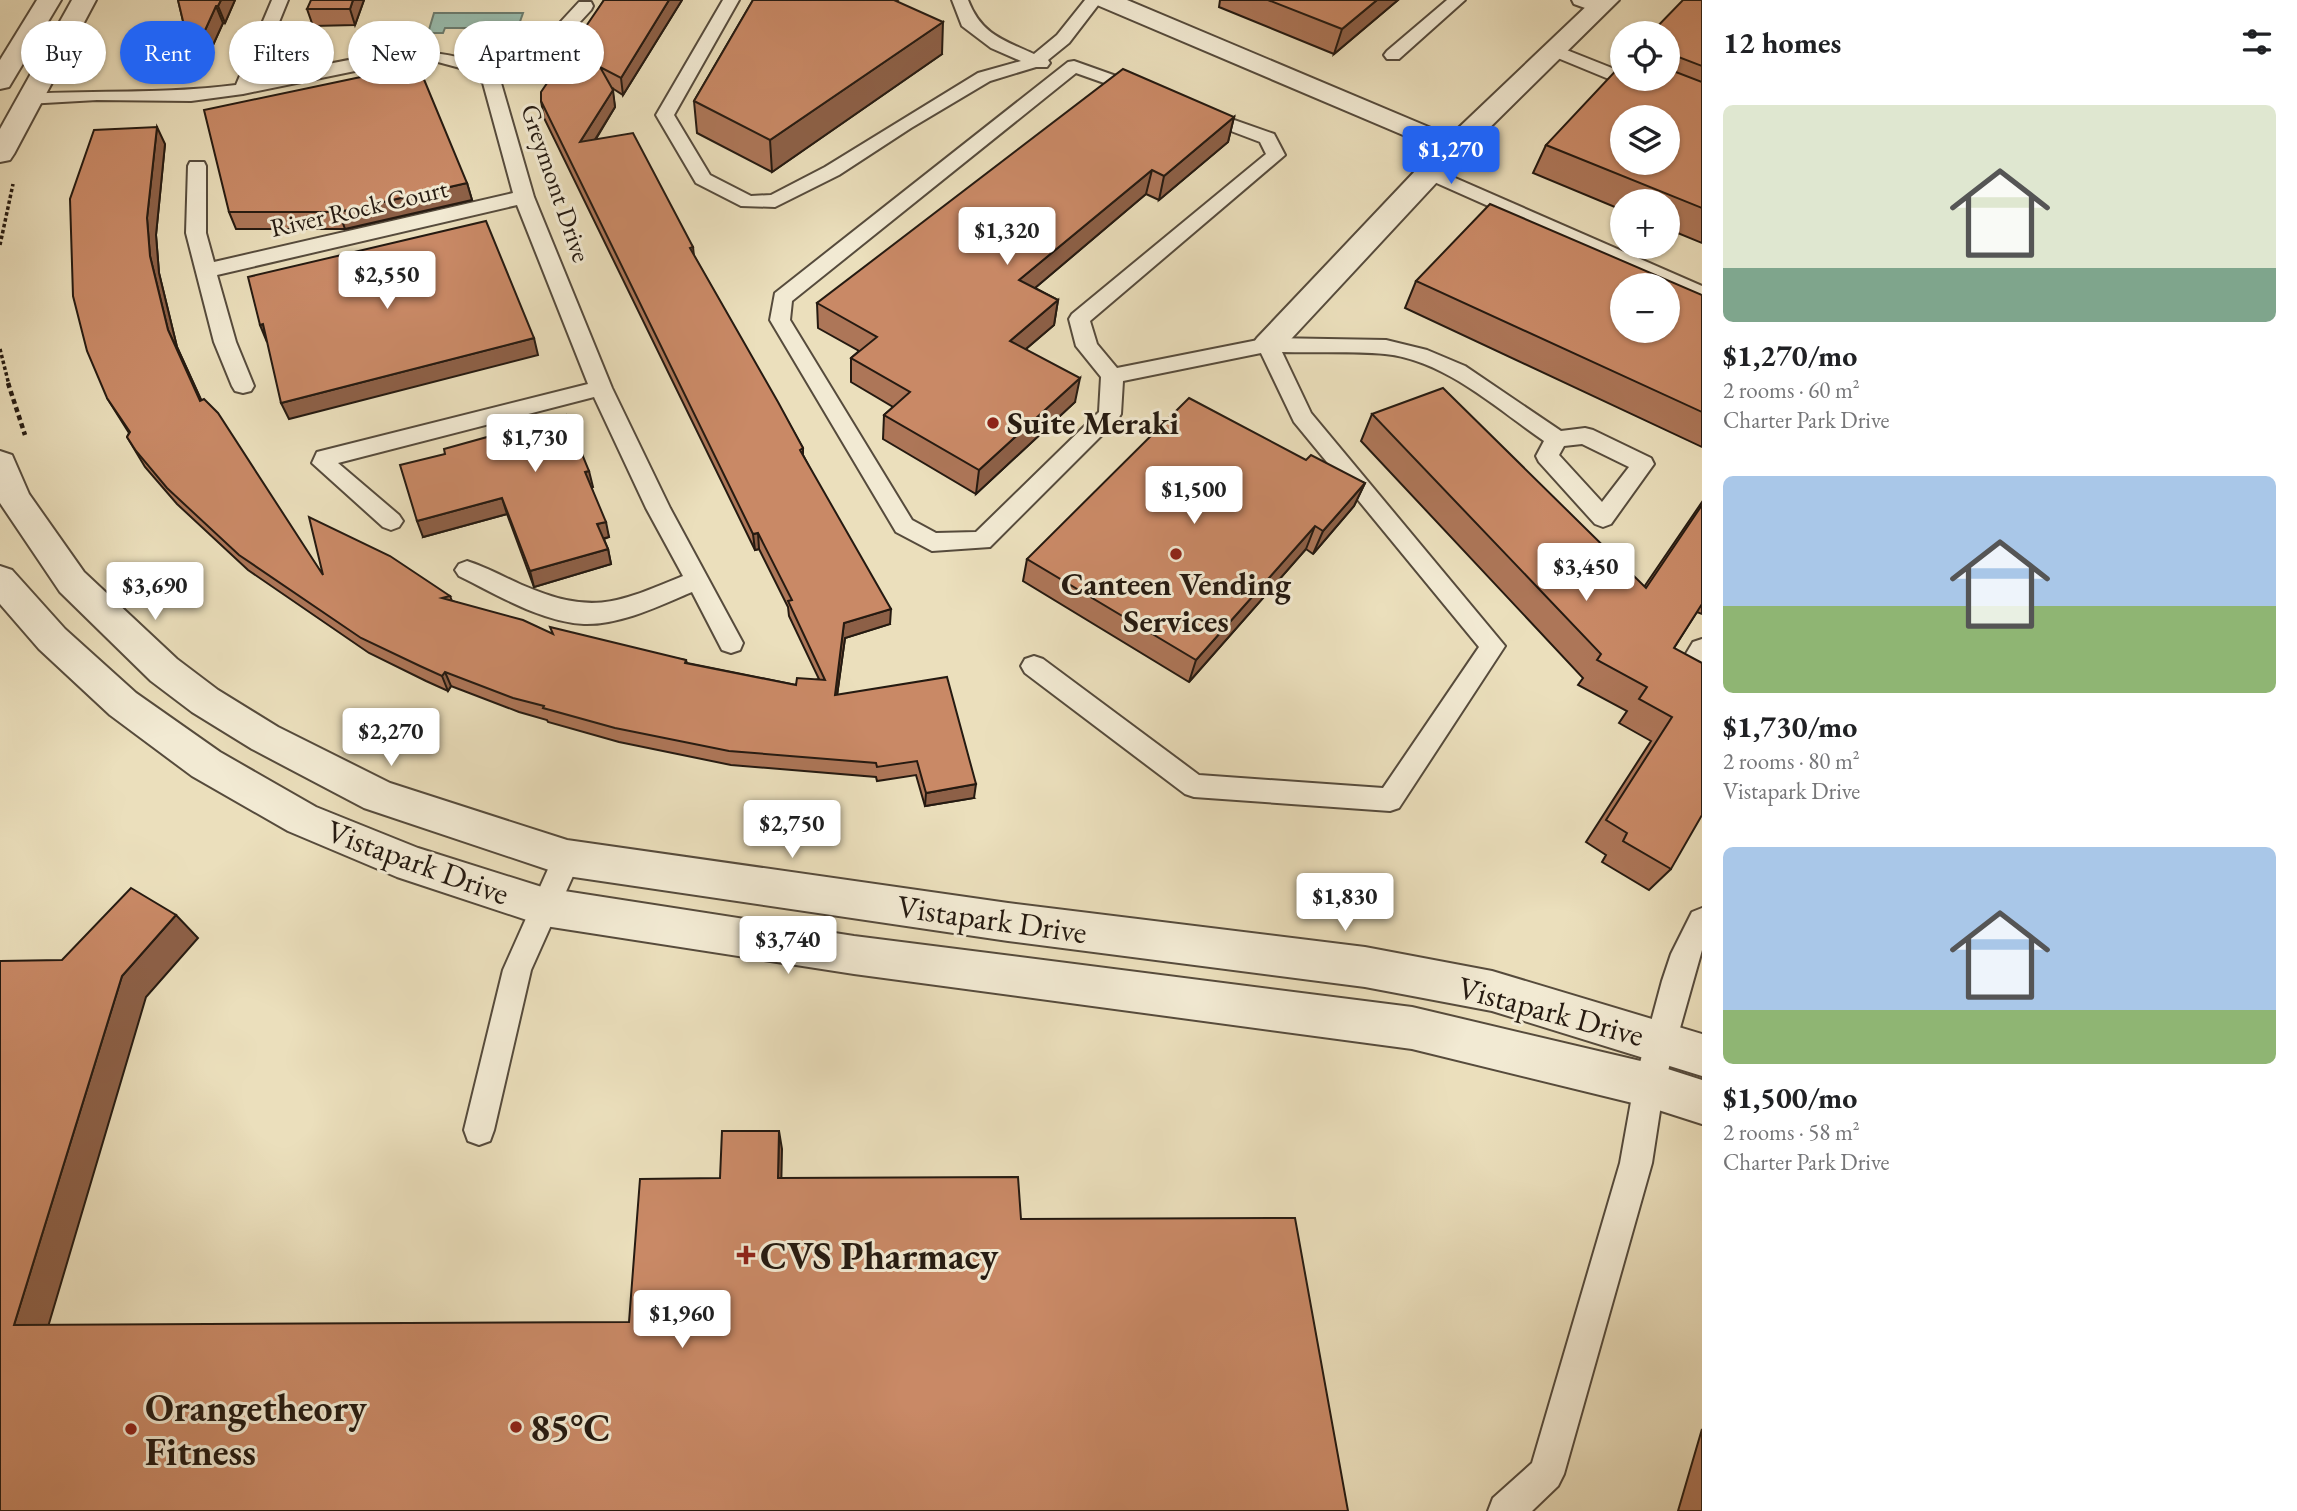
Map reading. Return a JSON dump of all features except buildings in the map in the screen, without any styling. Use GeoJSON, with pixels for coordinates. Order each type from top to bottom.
{"type":"FeatureCollection","features":[{"type":"Feature","properties":{"kind":"street"},"geometry":{"type":"LineString","coordinates":[[0,81],[49,0]]}},
{"type":"Feature","properties":{"kind":"street"},"geometry":{"type":"LineString","coordinates":[[0,154],[27,99],[84,0]]}},
{"type":"Feature","properties":{"kind":"street"},"geometry":{"type":"LineString","coordinates":[[1106,0],[1454,147]]}},
{"type":"Feature","properties":{"kind":"street"},"geometry":{"type":"LineString","coordinates":[[1268,345],[1454,147],[1555,50],[1595,3]]}},
{"type":"Feature","properties":{"kind":"street","name":"Vistapark Drive"},"geometry":{"type":"LineString","coordinates":[[0,463],[14,498],[47,550],[72,582],[164,670],[205,701],[265,738],[378,796],[567,858],[1008,922],[1365,967],[1492,991],[1682,1048]]}},
{"type":"Feature","properties":{"kind":"street"},"geometry":{"type":"LineString","coordinates":[[0,572],[47,550]]}},
{"type":"Feature","properties":{"kind":"street"},"geometry":{"type":"LineString","coordinates":[[8,603],[72,582]]}},
{"type":"Feature","properties":{"kind":"street","name":"Vistapark Drive"},"geometry":{"type":"LineString","coordinates":[[8,603],[52,639],[122,704],[206,764],[302,820],[411,864],[544,907],[868,956],[1412,1028],[1649,1085],[1702,1102]]}},
{"type":"Feature","properties":{"kind":"lane"},"geometry":{"type":"LineString","coordinates":[[243,89],[281,0]]}},
{"type":"Feature","properties":{"kind":"lane"},"geometry":{"type":"LineString","coordinates":[[731,0],[665,115],[703,179],[748,202],[775,201],[832,171],[904,124],[984,77],[1035,62],[1063,39],[1094,0]]}},
{"type":"Feature","properties":{"kind":"lane"},"geometry":{"type":"LineString","coordinates":[[960,0],[968,22],[996,44],[1035,62],[1074,66],[1267,138],[1276,155],[1079,318],[1087,346],[1111,376],[1110,414],[982,541],[932,542],[904,526],[780,320],[782,298],[1074,66]]}},
{"type":"Feature","properties":{"kind":"lane"},"geometry":{"type":"LineString","coordinates":[[1393,55],[1457,0]]}},
{"type":"Feature","properties":{"kind":"lane"},"geometry":{"type":"LineString","coordinates":[[571,21],[585,6]]}},
{"type":"Feature","properties":{"kind":"lane"},"geometry":{"type":"LineString","coordinates":[[1555,50],[1610,73]]}},
{"type":"Feature","properties":{"kind":"lane","name":"Greymont Drive"},"geometry":{"type":"LineString","coordinates":[[27,99],[97,95],[191,96],[243,89],[394,58],[438,57],[454,61]]}},
{"type":"Feature","properties":{"kind":"lane","name":"Greymont Drive"},"geometry":{"type":"LineString","coordinates":[[492,84],[524,197],[601,388],[658,508],[731,643]]}},
{"type":"Feature","properties":{"kind":"lane"},"geometry":{"type":"LineString","coordinates":[[197,166],[196,233],[225,342],[243,386]]}},
{"type":"Feature","properties":{"kind":"lane"},"geometry":{"type":"LineString","coordinates":[[1430,173],[1702,294]]}},
{"type":"Feature","properties":{"kind":"lane","name":"River Rock Court"},"geometry":{"type":"LineString","coordinates":[[205,271],[524,197]]}},
{"type":"Feature","properties":{"kind":"lane"},"geometry":{"type":"LineString","coordinates":[[1111,376],[1268,345],[1386,347],[1419,355],[1457,371],[1557,439]]}},
{"type":"Feature","properties":{"kind":"lane"},"geometry":{"type":"LineString","coordinates":[[1034,666],[1194,786],[1390,800],[1493,646],[1303,417],[1268,345]]}},
{"type":"Feature","properties":{"kind":"lane"},"geometry":{"type":"LineString","coordinates":[[391,521],[323,463],[325,458],[601,388]]}},
{"type":"Feature","properties":{"kind":"lane"},"geometry":{"type":"LineString","coordinates":[[467,570],[538,601],[583,614],[636,605],[698,580]]}},
{"type":"Feature","properties":{"kind":"lane"},"geometry":{"type":"LineString","coordinates":[[1702,649],[1694,662],[1702,666]]}},
{"type":"Feature","properties":{"kind":"lane"},"geometry":{"type":"LineString","coordinates":[[478,1130],[517,970],[567,858]]}},
{"type":"Feature","properties":{"kind":"lane"},"geometry":{"type":"LineString","coordinates":[[1506,1511],[1546,1474],[1636,1163],[1649,1085],[1682,1048],[1685,954],[1702,921]]}},
{"type":"Feature","properties":{"kind":"path"},"geometry":{"type":"LineString","coordinates":[[0,349],[2,367],[29,443]]}},
{"type":"Feature","properties":{"kind":"shaded area"},"geometry":{"type":"Polygon","coordinates":[[[434,13],[523,13],[520,21],[454,21],[454,28],[445,28],[443,33],[440,33],[440,21],[432,21],[434,13]]]}},
{"type":"Feature","properties":{"kind":"place","name":"Suite Meraki"},"geometry":{"type":"Point","coordinates":[993,423]}},
{"type":"Feature","properties":{"kind":"place","name":"Canteen Vending Services"},"geometry":{"type":"Point","coordinates":[1176,554]}},
{"type":"Feature","properties":{"kind":"place","name":"CVS Pharmacy"},"geometry":{"type":"Point","coordinates":[746,1255]}},
{"type":"Feature","properties":{"kind":"place","name":"85°C"},"geometry":{"type":"Point","coordinates":[516,1427]}},
{"type":"Feature","properties":{"kind":"place","name":"Orangetheory Fitness"},"geometry":{"type":"Point","coordinates":[131,1429]}}]}
